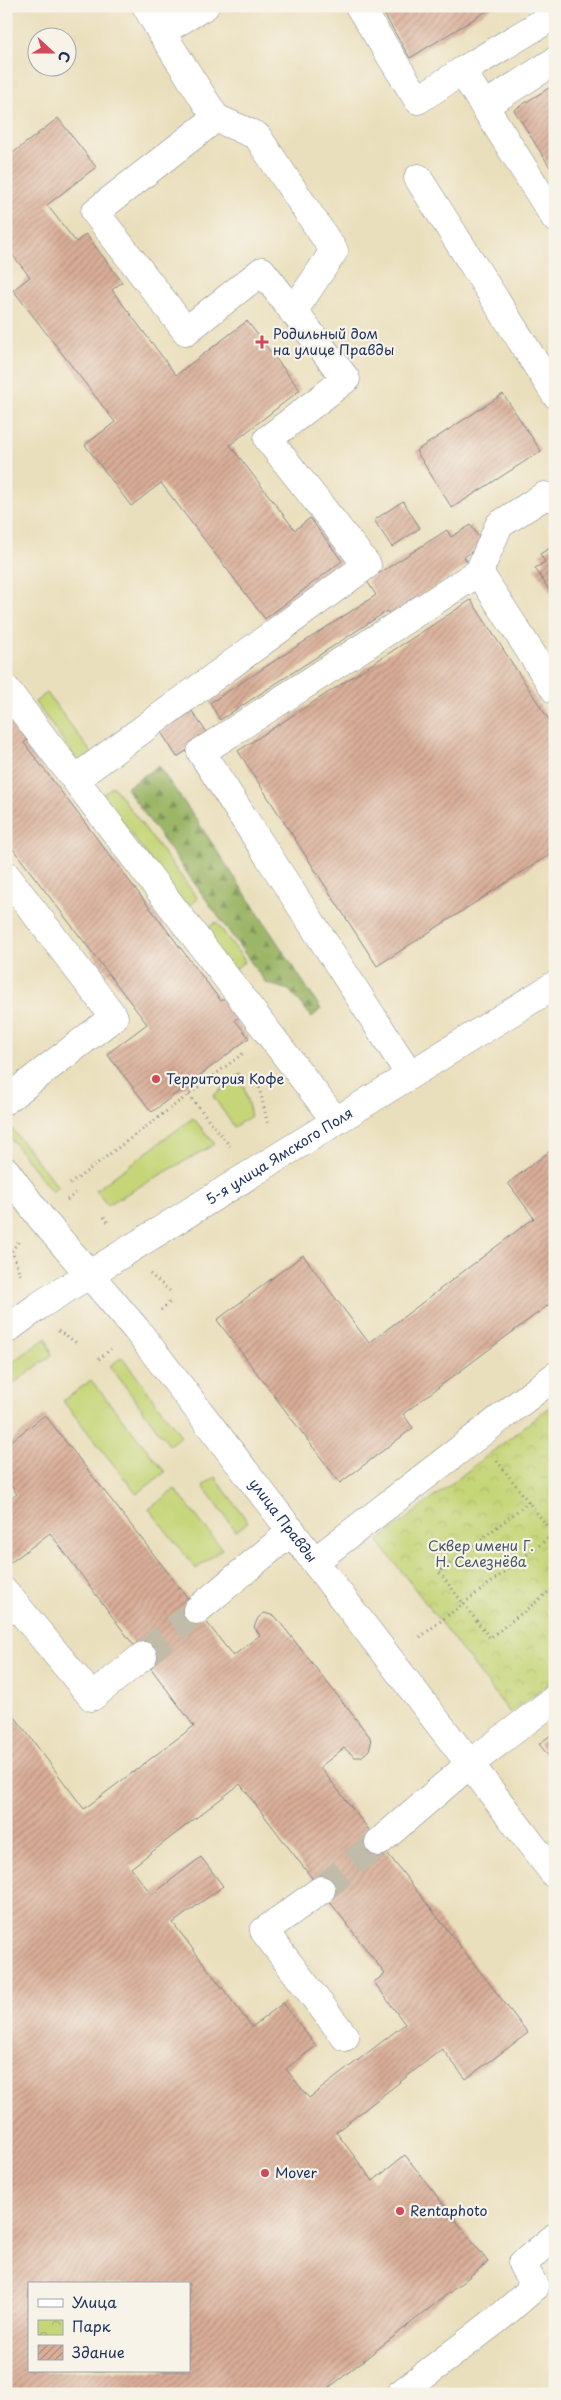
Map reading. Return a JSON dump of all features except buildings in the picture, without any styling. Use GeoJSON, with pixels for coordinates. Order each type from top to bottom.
{"type":"FeatureCollection","features":[{"type":"Feature","properties":{"kind":"street"},"geometry":{"type":"LineString","coordinates":[[146,6],[216,118],[257,136],[334,251],[294,312]]}},
{"type":"Feature","properties":{"kind":"street"},"geometry":{"type":"LineString","coordinates":[[161,32],[205,6]]}},
{"type":"Feature","properties":{"kind":"street"},"geometry":{"type":"LineString","coordinates":[[359,6],[418,100],[555,15]]}},
{"type":"Feature","properties":{"kind":"street"},"geometry":{"type":"LineString","coordinates":[[484,106],[555,62]]}},
{"type":"Feature","properties":{"kind":"street"},"geometry":{"type":"LineString","coordinates":[[462,71],[555,218]]}},
{"type":"Feature","properties":{"kind":"street"},"geometry":{"type":"LineString","coordinates":[[75,780],[367,566],[268,439],[346,379],[262,271],[186,331],[94,212],[216,118]]}},
{"type":"Feature","properties":{"kind":"street"},"geometry":{"type":"LineString","coordinates":[[418,178],[555,394]]}},
{"type":"Feature","properties":{"kind":"street"},"geometry":{"type":"LineString","coordinates":[[410,1075],[201,752],[478,572],[499,526],[544,496],[555,498]]}},
{"type":"Feature","properties":{"kind":"street"},"geometry":{"type":"LineString","coordinates":[[478,572],[555,690]]}},
{"type":"Feature","properties":{"kind":"street"},"geometry":{"type":"LineString","coordinates":[[6,689],[75,780],[260,1040],[335,1120]]}},
{"type":"Feature","properties":{"kind":"street"},"geometry":{"type":"LineString","coordinates":[[6,875],[114,1017],[6,1100]]}},
{"type":"Feature","properties":{"kind":"street","name":"5-я улица Ямского Поля"},"geometry":{"type":"LineString","coordinates":[[6,1330],[40,1305],[555,985]]}},
{"type":"Feature","properties":{"kind":"street","name":"улица Правды"},"geometry":{"type":"LineString","coordinates":[[6,1171],[42,1218],[91,1273],[292,1531],[471,1763],[555,1876]]}},
{"type":"Feature","properties":{"kind":"street"},"geometry":{"type":"LineString","coordinates":[[315,1561],[555,1376]]}},
{"type":"Feature","properties":{"kind":"street"},"geometry":{"type":"LineString","coordinates":[[197,1610],[292,1531]]}},
{"type":"Feature","properties":{"kind":"street"},"geometry":{"type":"LineString","coordinates":[[6,1593],[92,1697],[142,1656]]}},
{"type":"Feature","properties":{"kind":"street"},"geometry":{"type":"LineString","coordinates":[[379,1842],[471,1763],[555,1699]]}},
{"type":"Feature","properties":{"kind":"street"},"geometry":{"type":"LineString","coordinates":[[321,1890],[264,1931],[345,2037]]}},
{"type":"Feature","properties":{"kind":"street"},"geometry":{"type":"LineString","coordinates":[[400,2394],[499,2318],[535,2287],[522,2264],[555,2237]]}},
{"type":"Feature","properties":{"kind":"path"},"geometry":{"type":"LineString","coordinates":[[70,1184],[190,1095],[260,1040]]}},
{"type":"Feature","properties":{"kind":"path"},"geometry":{"type":"LineString","coordinates":[[260,1040],[268,1125]]}},
{"type":"Feature","properties":{"kind":"path"},"geometry":{"type":"LineString","coordinates":[[190,1095],[230,1146]]}},
{"type":"Feature","properties":{"kind":"path"},"geometry":{"type":"LineString","coordinates":[[12,1251],[21,1278]]}},
{"type":"Feature","properties":{"kind":"path"},"geometry":{"type":"LineString","coordinates":[[148,1272],[170,1292]]}},
{"type":"Feature","properties":{"kind":"path"},"geometry":{"type":"LineString","coordinates":[[58,1331],[77,1343]]}},
{"type":"Feature","properties":{"kind":"path"},"geometry":{"type":"LineString","coordinates":[[99,1359],[114,1347]]}},
{"type":"Feature","properties":{"kind":"path"},"geometry":{"type":"LineString","coordinates":[[420,1637],[554,1534],[491,1453]]}},
{"type":"Feature","properties":{"kind":"path"},"geometry":{"type":"LineString","coordinates":[[529,1502],[439,1572],[490,1638],[555,1587]]}},
{"type":"Feature","properties":{"kind":"green space"},"geometry":{"type":"Polygon","coordinates":[[[47,693],[93,755],[81,765],[35,702],[47,693]]]}},
{"type":"Feature","properties":{"kind":"green space"},"geometry":{"type":"Polygon","coordinates":[[[158,766],[196,819],[321,1009],[312,1017],[289,990],[266,983],[126,788],[158,766]]]}},
{"type":"Feature","properties":{"kind":"green space"},"geometry":{"type":"Polygon","coordinates":[[[113,786],[198,899],[186,908],[102,795],[113,786]]]}},
{"type":"Feature","properties":{"kind":"green space"},"geometry":{"type":"Polygon","coordinates":[[[216,922],[245,961],[233,971],[203,932],[216,922]]]}},
{"type":"Feature","properties":{"kind":"green space"},"geometry":{"type":"Polygon","coordinates":[[[241,1074],[251,1116],[234,1127],[213,1096],[241,1074]]]}},
{"type":"Feature","properties":{"kind":"green space"},"geometry":{"type":"Polygon","coordinates":[[[193,1118],[215,1144],[107,1205],[96,1190],[193,1118]]]}},
{"type":"Feature","properties":{"kind":"green space"},"geometry":{"type":"Polygon","coordinates":[[[12,1129],[58,1187],[52,1192],[7,1134],[12,1129]]]}},
{"type":"Feature","properties":{"kind":"green space"},"geometry":{"type":"Polygon","coordinates":[[[46,1338],[52,1355],[6,1389],[6,1367],[46,1338]]]}},
{"type":"Feature","properties":{"kind":"green space"},"geometry":{"type":"Polygon","coordinates":[[[122,1357],[181,1436],[169,1445],[110,1366],[122,1357]]]}},
{"type":"Feature","properties":{"kind":"green space"},"geometry":{"type":"Polygon","coordinates":[[[91,1380],[165,1472],[137,1494],[63,1401],[91,1380]]]}},
{"type":"Feature","properties":{"kind":"green space","name":"Сквер имени Г. Н. Селезнёва"},"geometry":{"type":"Polygon","coordinates":[[[552,1405],[555,1408],[555,1679],[510,1713],[378,1541],[552,1405]]]}},
{"type":"Feature","properties":{"kind":"green space"},"geometry":{"type":"Polygon","coordinates":[[[215,1477],[248,1522],[236,1531],[203,1486],[215,1477]]]}},
{"type":"Feature","properties":{"kind":"green space"},"geometry":{"type":"Polygon","coordinates":[[[175,1489],[222,1549],[196,1569],[149,1509],[175,1489]]]}},
{"type":"Feature","properties":{"kind":"tunnel"},"geometry":{"type":"LineString","coordinates":[[143,1656],[197,1610]]}},
{"type":"Feature","properties":{"kind":"tunnel"},"geometry":{"type":"LineString","coordinates":[[321,1890],[379,1842]]}},
{"type":"Feature","properties":{"kind":"place","name":"Родильный дом на улице Правды"},"geometry":{"type":"Point","coordinates":[262,342]}},
{"type":"Feature","properties":{"kind":"place","name":"Территория Кофе"},"geometry":{"type":"Point","coordinates":[156,1079]}},
{"type":"Feature","properties":{"kind":"place","name":"Mover"},"geometry":{"type":"Point","coordinates":[265,2173]}},
{"type":"Feature","properties":{"kind":"place","name":"Rentaphoto"},"geometry":{"type":"Point","coordinates":[400,2211]}}]}
